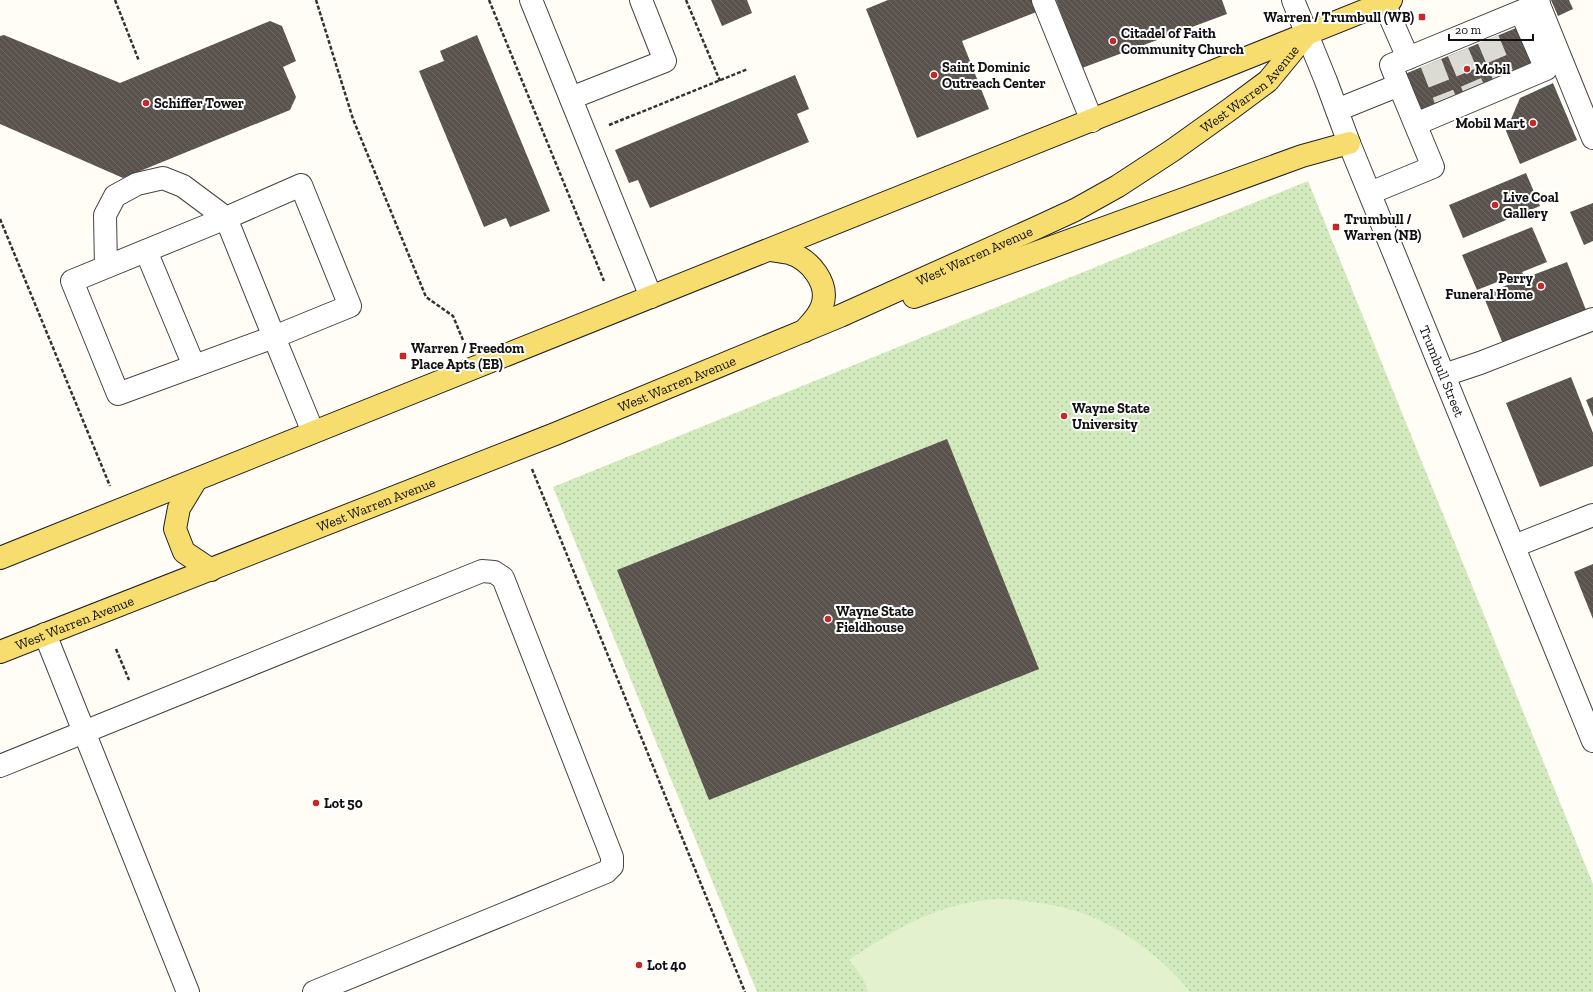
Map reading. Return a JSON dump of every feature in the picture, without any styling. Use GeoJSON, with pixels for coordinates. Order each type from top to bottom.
{"type":"FeatureCollection","features":[{"type":"Feature","properties":{"kind":"main road","name":"West Warren Avenue"},"geometry":{"type":"LineString","coordinates":[[0,558],[1092,122],[1388,1]]}},
{"type":"Feature","properties":{"kind":"main road","name":"West Warren Avenue"},"geometry":{"type":"LineString","coordinates":[[0,652],[523,446],[803,332],[1075,210],[1118,186],[1179,146],[1268,81],[1307,34]]}},
{"type":"Feature","properties":{"kind":"main road"},"geometry":{"type":"LineString","coordinates":[[840,316],[866,315],[1302,156],[1349,143]]}},
{"type":"Feature","properties":{"kind":"main road"},"geometry":{"type":"LineString","coordinates":[[770,250],[790,254],[802,260],[813,269],[820,280],[824,296],[822,305],[816,318],[803,332]]}},
{"type":"Feature","properties":{"kind":"main road"},"geometry":{"type":"LineString","coordinates":[[196,480],[179,508],[175,529],[184,552],[211,570]]}},
{"type":"Feature","properties":{"kind":"street"},"geometry":{"type":"LineString","coordinates":[[531,0],[651,297]]}},
{"type":"Feature","properties":{"kind":"street"},"geometry":{"type":"LineString","coordinates":[[571,98],[665,60],[641,0]]}},
{"type":"Feature","properties":{"kind":"street"},"geometry":{"type":"LineString","coordinates":[[1043,0],[1092,122]]}},
{"type":"Feature","properties":{"kind":"street","name":"Trumbull Street"},"geometry":{"type":"LineString","coordinates":[[1293,0],[1349,143],[1593,741]]}},
{"type":"Feature","properties":{"kind":"street"},"geometry":{"type":"LineString","coordinates":[[1388,1],[1421,57]]}},
{"type":"Feature","properties":{"kind":"street"},"geometry":{"type":"LineString","coordinates":[[1370,193],[1433,167],[1391,65],[1456,46],[1486,33],[1532,5]]}},
{"type":"Feature","properties":{"kind":"street"},"geometry":{"type":"LineString","coordinates":[[1416,124],[1447,104],[1505,80],[1546,69],[1532,5]]}},
{"type":"Feature","properties":{"kind":"street"},"geometry":{"type":"LineString","coordinates":[[1532,5],[1593,138]]}},
{"type":"Feature","properties":{"kind":"street"},"geometry":{"type":"LineString","coordinates":[[1337,110],[1399,85]]}},
{"type":"Feature","properties":{"kind":"street"},"geometry":{"type":"LineString","coordinates":[[106,267],[104,215],[115,196],[137,184],[163,178],[183,186],[226,218],[313,432]]}},
{"type":"Feature","properties":{"kind":"street"},"geometry":{"type":"LineString","coordinates":[[301,185],[350,306],[274,337],[118,394],[72,281],[226,218],[301,185]]}},
{"type":"Feature","properties":{"kind":"street"},"geometry":{"type":"LineString","coordinates":[[146,251],[194,366]]}},
{"type":"Feature","properties":{"kind":"street"},"geometry":{"type":"LineString","coordinates":[[1444,375],[1480,363],[1593,320]]}},
{"type":"Feature","properties":{"kind":"street"},"geometry":{"type":"LineString","coordinates":[[1514,546],[1593,515]]}},
{"type":"Feature","properties":{"kind":"street"},"geometry":{"type":"LineString","coordinates":[[0,766],[482,572],[494,572],[503,578],[607,843],[612,857],[612,866],[606,872],[314,992]]}},
{"type":"Feature","properties":{"kind":"street"},"geometry":{"type":"LineString","coordinates":[[45,634],[188,992]]}},
{"type":"Feature","properties":{"kind":"path"},"geometry":{"type":"LineString","coordinates":[[115,0],[139,61]]}},
{"type":"Feature","properties":{"kind":"path"},"geometry":{"type":"LineString","coordinates":[[316,0],[353,119],[426,297],[454,316],[474,368]]}},
{"type":"Feature","properties":{"kind":"path"},"geometry":{"type":"LineString","coordinates":[[489,0],[604,281]]}},
{"type":"Feature","properties":{"kind":"path"},"geometry":{"type":"LineString","coordinates":[[686,0],[720,81]]}},
{"type":"Feature","properties":{"kind":"path"},"geometry":{"type":"LineString","coordinates":[[608,126],[748,70]]}},
{"type":"Feature","properties":{"kind":"path"},"geometry":{"type":"LineString","coordinates":[[0,218],[120,510]]}},
{"type":"Feature","properties":{"kind":"path"},"geometry":{"type":"LineString","coordinates":[[523,446],[745,992]]}},
{"type":"Feature","properties":{"kind":"path"},"geometry":{"type":"LineString","coordinates":[[116,649],[130,680]]}},
{"type":"Feature","properties":{"kind":"green space","name":"Wayne State University"},"geometry":{"type":"Polygon","coordinates":[[[1308,181],[1593,884],[1593,992],[757,992],[553,487],[1308,181]]]}},
{"type":"Feature","properties":{"kind":"green space"},"geometry":{"type":"Polygon","coordinates":[[[1001,899],[1042,903],[1061,907],[1095,918],[1112,926],[1128,936],[1158,959],[1190,992],[868,992],[863,978],[849,960],[903,927],[921,918],[958,905],[1001,899]]]}},
{"type":"Feature","properties":{"kind":"building"},"geometry":{"type":"Polygon","coordinates":[[[711,0],[747,0],[752,13],[722,26],[711,0]]]}},
{"type":"Feature","properties":{"kind":"building","name":"Saint Dominic Outreach Center"},"geometry":{"type":"Polygon","coordinates":[[[888,0],[1035,0],[1039,11],[962,41],[989,109],[917,138],[866,9],[888,0]]]}},
{"type":"Feature","properties":{"kind":"building","name":"Citadel of Faith Community Church"},"geometry":{"type":"Polygon","coordinates":[[[1056,0],[1222,0],[1227,14],[1082,68],[1056,0]]]}},
{"type":"Feature","properties":{"kind":"building"},"geometry":{"type":"Polygon","coordinates":[[[1551,0],[1569,0],[1573,9],[1558,16],[1551,0]]]}},
{"type":"Feature","properties":{"kind":"building","name":"Schiffer Tower"},"geometry":{"type":"Polygon","coordinates":[[[270,21],[282,26],[296,61],[283,67],[296,97],[290,110],[123,178],[0,124],[0,36],[4,35],[120,83],[270,21]]]}},
{"type":"Feature","properties":{"kind":"building"},"geometry":{"type":"Polygon","coordinates":[[[1516,28],[1531,63],[1415,112],[1400,76],[1516,28]]]}},
{"type":"Feature","properties":{"kind":"building"},"geometry":{"type":"Polygon","coordinates":[[[477,35],[550,211],[510,227],[506,218],[484,227],[419,71],[444,61],[440,51],[477,35]]]}},
{"type":"Feature","properties":{"kind":"building"},"geometry":{"type":"Polygon","coordinates":[[[795,75],[809,109],[797,114],[809,142],[650,208],[638,180],[629,183],[615,150],[795,75]]]}},
{"type":"Feature","properties":{"kind":"building"},"geometry":{"type":"Polygon","coordinates":[[[1553,83],[1577,140],[1520,164],[1506,131],[1520,98],[1553,83]]]}},
{"type":"Feature","properties":{"kind":"building","name":"Live Coal Gallery"},"geometry":{"type":"Polygon","coordinates":[[[1526,173],[1540,206],[1463,238],[1449,205],[1526,173]]]}},
{"type":"Feature","properties":{"kind":"building"},"geometry":{"type":"Polygon","coordinates":[[[1593,203],[1593,241],[1584,245],[1570,212],[1593,203]]]}},
{"type":"Feature","properties":{"kind":"building","name":"Perry Funeral Home"},"geometry":{"type":"Polygon","coordinates":[[[1532,227],[1547,262],[1522,272],[1525,278],[1567,262],[1586,310],[1503,344],[1483,295],[1517,281],[1515,275],[1477,290],[1462,255],[1532,227]]]}},
{"type":"Feature","properties":{"kind":"building"},"geometry":{"type":"Polygon","coordinates":[[[1571,377],[1593,433],[1593,466],[1540,487],[1506,403],[1571,377]]]}},
{"type":"Feature","properties":{"kind":"building"},"geometry":{"type":"Polygon","coordinates":[[[1593,397],[1593,417],[1586,400],[1593,397]]]}},
{"type":"Feature","properties":{"kind":"building","name":"Wayne State Fieldhouse"},"geometry":{"type":"Polygon","coordinates":[[[947,439],[1039,669],[709,800],[617,570],[947,439]]]}},
{"type":"Feature","properties":{"kind":"building"},"geometry":{"type":"Polygon","coordinates":[[[1593,564],[1593,619],[1574,572],[1593,564]]]}},
{"type":"Feature","properties":{"kind":"tunnel"},"geometry":{"type":"LineString","coordinates":[[1488,39],[1503,75]]}},
{"type":"Feature","properties":{"kind":"tunnel"},"geometry":{"type":"LineString","coordinates":[[1458,52],[1473,87]]}},
{"type":"Feature","properties":{"kind":"tunnel"},"geometry":{"type":"LineString","coordinates":[[1431,63],[1445,99]]}},
{"type":"Feature","properties":{"kind":"place","name":"Warren / Trumbull (WB)"},"geometry":{"type":"Point","coordinates":[1422,17]}},
{"type":"Feature","properties":{"kind":"place","name":"Citadel of Faith Community Church"},"geometry":{"type":"Point","coordinates":[1113,41]}},
{"type":"Feature","properties":{"kind":"place","name":"Mobil"},"geometry":{"type":"Point","coordinates":[1467,69]}},
{"type":"Feature","properties":{"kind":"place","name":"Saint Dominic Outreach Center"},"geometry":{"type":"Point","coordinates":[934,75]}},
{"type":"Feature","properties":{"kind":"place","name":"Schiffer Tower"},"geometry":{"type":"Point","coordinates":[146,103]}},
{"type":"Feature","properties":{"kind":"place","name":"Mobil Mart"},"geometry":{"type":"Point","coordinates":[1533,123]}},
{"type":"Feature","properties":{"kind":"place","name":"Live Coal Gallery"},"geometry":{"type":"Point","coordinates":[1495,205]}},
{"type":"Feature","properties":{"kind":"place","name":"Trumbull / Warren (NB)"},"geometry":{"type":"Point","coordinates":[1336,227]}},
{"type":"Feature","properties":{"kind":"place","name":"Perry Funeral Home"},"geometry":{"type":"Point","coordinates":[1541,286]}},
{"type":"Feature","properties":{"kind":"place","name":"Warren / Freedom Place Apts (EB)"},"geometry":{"type":"Point","coordinates":[403,356]}},
{"type":"Feature","properties":{"kind":"place","name":"Wayne State University"},"geometry":{"type":"Point","coordinates":[1064,416]}},
{"type":"Feature","properties":{"kind":"place","name":"Wayne State Fieldhouse"},"geometry":{"type":"Point","coordinates":[828,619]}},
{"type":"Feature","properties":{"kind":"place","name":"Lot 50"},"geometry":{"type":"Point","coordinates":[316,803]}},
{"type":"Feature","properties":{"kind":"place","name":"Lot 40"},"geometry":{"type":"Point","coordinates":[639,965]}}]}
